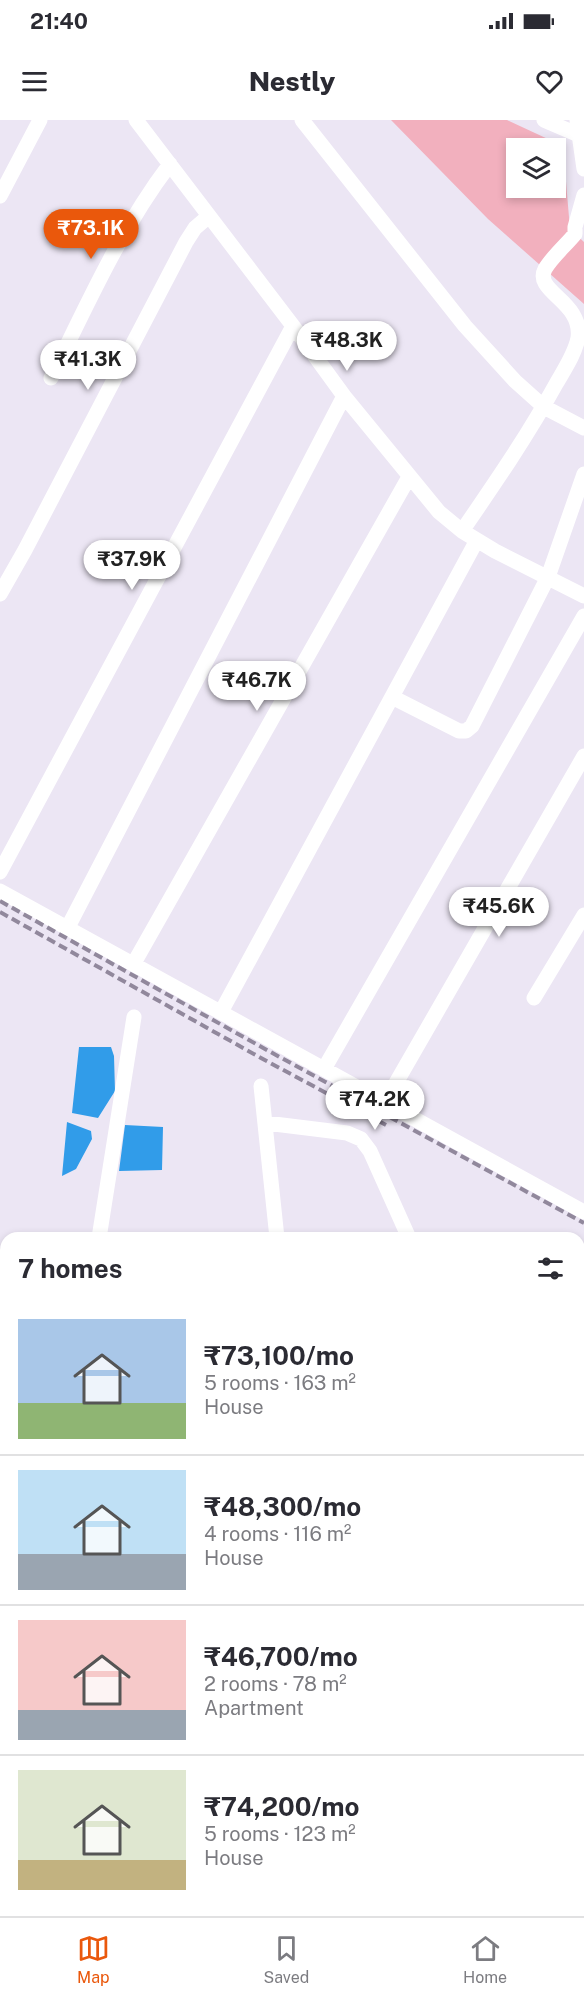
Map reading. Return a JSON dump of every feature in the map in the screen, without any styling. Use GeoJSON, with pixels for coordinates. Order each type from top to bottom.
{"type":"FeatureCollection","features":[{"type":"Feature","properties":{"kind":"street"},"geometry":{"type":"LineString","coordinates":[[0,196],[40,120]]}},
{"type":"Feature","properties":{"kind":"street"},"geometry":{"type":"LineString","coordinates":[[136,120],[344,396],[439,512],[477,540],[584,596]]}},
{"type":"Feature","properties":{"kind":"street"},"geometry":{"type":"LineString","coordinates":[[302,120],[465,326],[515,381],[544,407],[584,428]]}},
{"type":"Feature","properties":{"kind":"street"},"geometry":{"type":"LineString","coordinates":[[544,120],[578,128],[584,169]]}},
{"type":"Feature","properties":{"kind":"street"},"geometry":{"type":"LineString","coordinates":[[51,378],[127,226],[170,164]]}},
{"type":"Feature","properties":{"kind":"street"},"geometry":{"type":"LineString","coordinates":[[462,531],[544,407],[578,340],[575,314],[546,287],[543,279],[545,270],[575,234],[584,195]]}},
{"type":"Feature","properties":{"kind":"street"},"geometry":{"type":"LineString","coordinates":[[0,594],[186,242],[195,228],[210,216]]}},
{"type":"Feature","properties":{"kind":"street"},"geometry":{"type":"LineString","coordinates":[[0,872],[293,326]]}},
{"type":"Feature","properties":{"kind":"street"},"geometry":{"type":"LineString","coordinates":[[68,927],[344,396]]}},
{"type":"Feature","properties":{"kind":"street"},"geometry":{"type":"LineString","coordinates":[[392,697],[459,731],[466,731],[472,726],[548,578],[584,474]]}},
{"type":"Feature","properties":{"kind":"street"},"geometry":{"type":"LineString","coordinates":[[134,963],[409,477]]}},
{"type":"Feature","properties":{"kind":"street"},"geometry":{"type":"LineString","coordinates":[[221,1012],[477,540]]}},
{"type":"Feature","properties":{"kind":"street"},"geometry":{"type":"LineString","coordinates":[[324,1069],[584,616]]}},
{"type":"Feature","properties":{"kind":"street"},"geometry":{"type":"LineString","coordinates":[[385,1102],[584,756]]}},
{"type":"Feature","properties":{"kind":"street"},"geometry":{"type":"LineString","coordinates":[[0,891],[584,1212]]}},
{"type":"Feature","properties":{"kind":"street"},"geometry":{"type":"LineString","coordinates":[[534,998],[584,915]]}},
{"type":"Feature","properties":{"kind":"street"},"geometry":{"type":"LineString","coordinates":[[100,1232],[134,1017]]}},
{"type":"Feature","properties":{"kind":"street"},"geometry":{"type":"LineString","coordinates":[[261,1086],[275,1232]]}},
{"type":"Feature","properties":{"kind":"street"},"geometry":{"type":"LineString","coordinates":[[266,1123],[347,1133],[361,1139],[370,1151],[406,1232]]}},
{"type":"Feature","properties":{"kind":"shaded area"},"geometry":{"type":"Polygon","coordinates":[[[391,120],[507,120],[546,138],[506,138],[506,198],[566,198],[566,182],[570,229],[584,242],[584,304],[488,219],[391,120]]]}},
{"type":"Feature","properties":{"kind":"water"},"geometry":{"type":"Polygon","coordinates":[[[79,1047],[111,1047],[114,1056],[115,1091],[98,1118],[72,1113],[79,1047]]]}},
{"type":"Feature","properties":{"kind":"water"},"geometry":{"type":"Polygon","coordinates":[[[67,1122],[91,1131],[92,1139],[76,1169],[62,1176],[67,1122]]]}},
{"type":"Feature","properties":{"kind":"water"},"geometry":{"type":"Polygon","coordinates":[[[125,1125],[163,1127],[162,1170],[119,1171],[125,1125]]]}},
{"type":"Feature","properties":{"kind":"railway"},"geometry":{"type":"LineString","coordinates":[[0,901],[584,1223]]}},
{"type":"Feature","properties":{"kind":"railway"},"geometry":{"type":"LineString","coordinates":[[0,912],[386,1125]]}}]}
